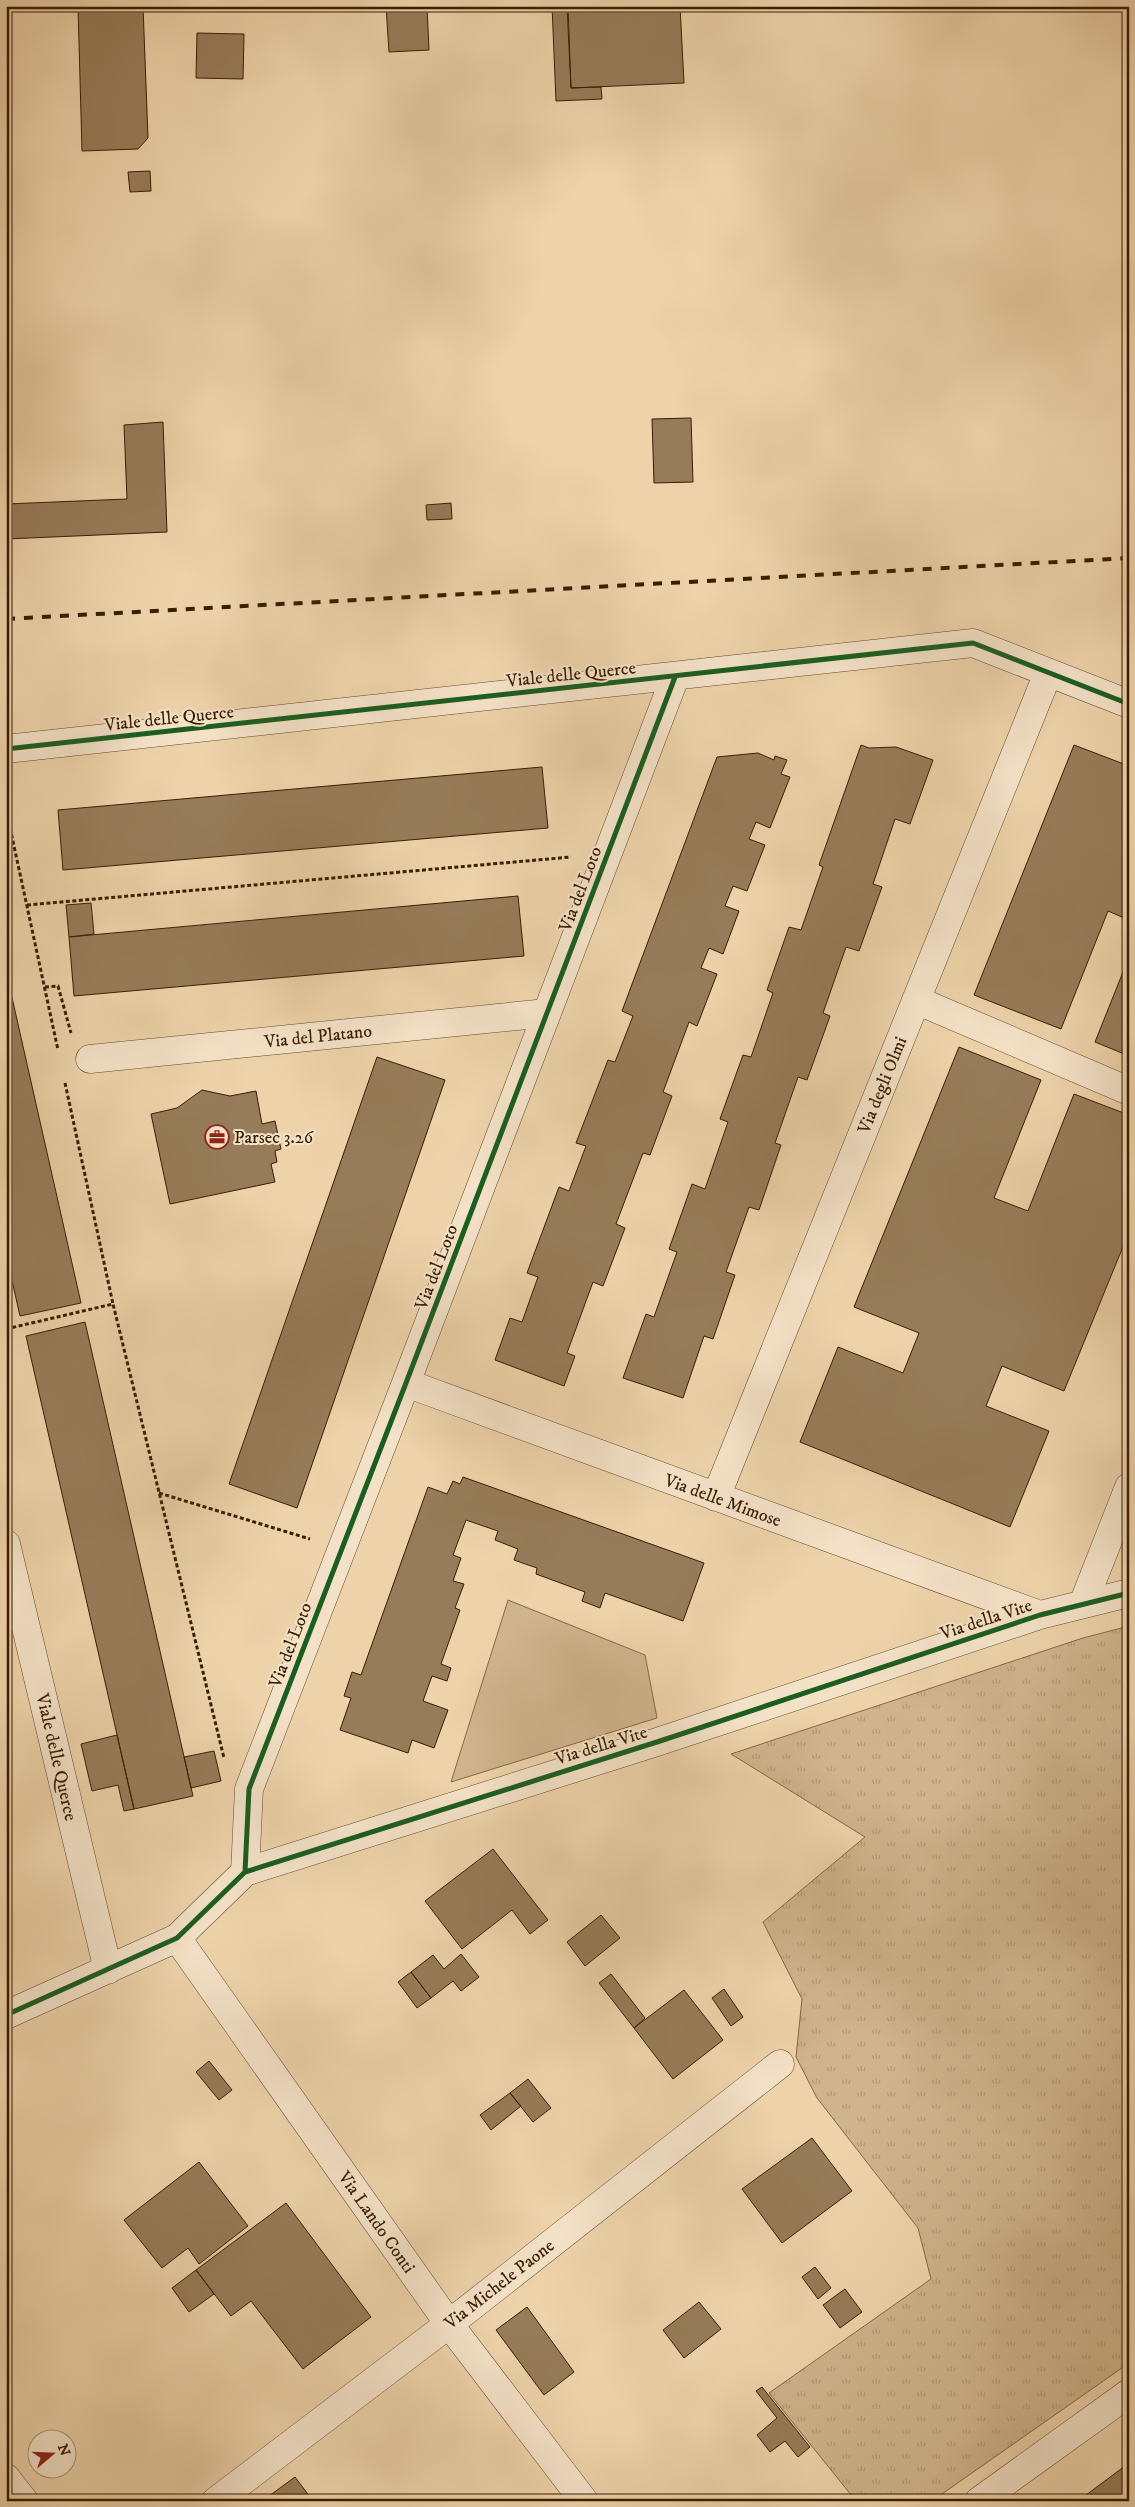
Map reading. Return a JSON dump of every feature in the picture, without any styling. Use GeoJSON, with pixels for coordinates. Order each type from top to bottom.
{"type":"FeatureCollection","features":[{"type":"Feature","properties":{"kind":"street","name":"Viale delle Querce"},"geometry":{"type":"LineString","coordinates":[[6,749],[974,643],[1129,704]]}},
{"type":"Feature","properties":{"kind":"street","name":"Via degli Olmi"},"geometry":{"type":"LineString","coordinates":[[716,1497],[1048,673]]}},
{"type":"Feature","properties":{"kind":"street","name":"Via del Loto"},"geometry":{"type":"LineString","coordinates":[[245,1872],[249,1789],[675,677]]}},
{"type":"Feature","properties":{"kind":"street"},"geometry":{"type":"LineString","coordinates":[[916,1000],[1129,1091]]}},
{"type":"Feature","properties":{"kind":"street","name":"Via del Platano"},"geometry":{"type":"LineString","coordinates":[[90,1058],[547,1013]]}},
{"type":"Feature","properties":{"kind":"street","name":"Via delle Mimose"},"geometry":{"type":"LineString","coordinates":[[406,1383],[1040,1615]]}},
{"type":"Feature","properties":{"kind":"street"},"geometry":{"type":"LineString","coordinates":[[1083,1604],[1129,1487]]}},
{"type":"Feature","properties":{"kind":"street","name":"Viale delle Querce"},"geometry":{"type":"LineString","coordinates":[[6,1544],[11,1582],[108,1970]]}},
{"type":"Feature","properties":{"kind":"street","name":"Via della Vite"},"geometry":{"type":"LineString","coordinates":[[6,2015],[176,1938],[245,1872],[667,1739],[1040,1615],[1129,1593]]}},
{"type":"Feature","properties":{"kind":"street","name":"Via Lando Conti"},"geometry":{"type":"LineString","coordinates":[[176,1938],[449,2324],[584,2501]]}},
{"type":"Feature","properties":{"kind":"street","name":"Via Michele Paone"},"geometry":{"type":"LineString","coordinates":[[216,2501],[449,2324],[780,2064]]}},
{"type":"Feature","properties":{"kind":"street"},"geometry":{"type":"LineString","coordinates":[[979,2501],[1129,2393]]}},
{"type":"Feature","properties":{"kind":"street"},"geometry":{"type":"LineString","coordinates":[[6,2478],[24,2501]]}},
{"type":"Feature","properties":{"kind":"path"},"geometry":{"type":"LineString","coordinates":[[27,905],[607,854]]}},
{"type":"Feature","properties":{"kind":"path"},"geometry":{"type":"LineString","coordinates":[[44,987],[58,986],[77,1058],[90,1058]]}},
{"type":"Feature","properties":{"kind":"path"},"geometry":{"type":"LineString","coordinates":[[6,1329],[114,1304],[231,1786],[249,1789]]}},
{"type":"Feature","properties":{"kind":"path"},"geometry":{"type":"LineString","coordinates":[[159,1493],[342,1549]]}},
{"type":"Feature","properties":{"kind":"green space"},"geometry":{"type":"Polygon","coordinates":[[[508,1600],[645,1655],[657,1718],[451,1782],[508,1600]]]}},
{"type":"Feature","properties":{"kind":"green space"},"geometry":{"type":"Polygon","coordinates":[[[1129,1626],[1129,2363],[932,2501],[856,2501],[769,2393],[931,2279],[918,2228],[817,2098],[796,2057],[802,1999],[763,1922],[865,1837],[731,1754],[1083,1638],[1129,1626]]]}},
{"type":"Feature","properties":{"kind":"building"},"geometry":{"type":"Polygon","coordinates":[[[78,6],[143,6],[148,138],[138,149],[82,151],[78,6]]]}},
{"type":"Feature","properties":{"kind":"building"},"geometry":{"type":"Polygon","coordinates":[[[386,6],[427,6],[429,50],[389,52],[386,6]]]}},
{"type":"Feature","properties":{"kind":"building"},"geometry":{"type":"Polygon","coordinates":[[[552,6],[567,6],[571,88],[601,87],[602,99],[556,101],[552,6]]]}},
{"type":"Feature","properties":{"kind":"building"},"geometry":{"type":"Polygon","coordinates":[[[568,6],[680,6],[684,83],[571,88],[568,6]]]}},
{"type":"Feature","properties":{"kind":"building"},"geometry":{"type":"Polygon","coordinates":[[[197,33],[244,34],[243,79],[196,78],[197,33]]]}},
{"type":"Feature","properties":{"kind":"building"},"geometry":{"type":"Polygon","coordinates":[[[150,171],[151,191],[130,192],[128,172],[150,171]]]}},
{"type":"Feature","properties":{"kind":"building"},"geometry":{"type":"Polygon","coordinates":[[[691,418],[693,482],[654,483],[652,419],[691,418]]]}},
{"type":"Feature","properties":{"kind":"building"},"geometry":{"type":"Polygon","coordinates":[[[163,422],[167,532],[6,539],[6,504],[127,499],[124,425],[163,422]]]}},
{"type":"Feature","properties":{"kind":"building"},"geometry":{"type":"Polygon","coordinates":[[[451,503],[452,519],[427,520],[426,505],[451,503]]]}},
{"type":"Feature","properties":{"kind":"building"},"geometry":{"type":"Polygon","coordinates":[[[861,745],[869,748],[896,747],[933,760],[910,824],[895,819],[873,884],[882,887],[859,951],[846,947],[823,1013],[830,1016],[807,1080],[798,1077],[775,1143],[781,1145],[759,1210],[749,1207],[726,1272],[735,1275],[713,1339],[704,1336],[683,1398],[623,1378],[646,1314],[654,1317],[677,1252],[669,1249],[692,1184],[705,1189],[728,1122],[720,1119],[743,1055],[751,1057],[773,993],[767,990],[789,927],[801,930],[823,867],[819,865],[861,745]]]}},
{"type":"Feature","properties":{"kind":"building"},"geometry":{"type":"Polygon","coordinates":[[[1074,745],[1129,766],[1129,920],[1108,911],[1061,1029],[974,995],[1074,745]]]}},
{"type":"Feature","properties":{"kind":"building"},"geometry":{"type":"Polygon","coordinates":[[[758,753],[774,760],[775,756],[787,760],[781,774],[790,777],[770,828],[756,822],[749,839],[765,845],[747,891],[733,886],[725,906],[739,911],[723,954],[709,948],[701,968],[717,974],[697,1026],[689,1022],[663,1092],[672,1096],[650,1155],[643,1153],[616,1224],[625,1228],[603,1286],[593,1282],[567,1353],[575,1356],[564,1386],[495,1360],[510,1318],[522,1322],[538,1277],[527,1273],[559,1187],[569,1191],[586,1146],[576,1143],[608,1060],[615,1062],[633,1016],[622,1011],[717,757],[758,753]]]}},
{"type":"Feature","properties":{"kind":"building"},"geometry":{"type":"Polygon","coordinates":[[[542,767],[548,828],[63,870],[58,810],[542,767]]]}},
{"type":"Feature","properties":{"kind":"building"},"geometry":{"type":"Polygon","coordinates":[[[518,896],[524,956],[74,996],[69,937],[518,896]]]}},
{"type":"Feature","properties":{"kind":"building"},"geometry":{"type":"Polygon","coordinates":[[[91,903],[94,934],[69,937],[66,905],[91,903]]]}},
{"type":"Feature","properties":{"kind":"building"},"geometry":{"type":"Polygon","coordinates":[[[1129,957],[1129,1056],[1095,1042],[1129,957]]]}},
{"type":"Feature","properties":{"kind":"building"},"geometry":{"type":"Polygon","coordinates":[[[6,971],[81,1303],[20,1316],[6,1254],[6,971]]]}},
{"type":"Feature","properties":{"kind":"building"},"geometry":{"type":"Polygon","coordinates":[[[959,1047],[1041,1080],[994,1198],[1028,1211],[1074,1094],[1129,1115],[1129,1232],[1064,1391],[1002,1366],[986,1406],[1049,1431],[1010,1527],[800,1442],[838,1347],[903,1373],[919,1333],[854,1307],[959,1047]]]}},
{"type":"Feature","properties":{"kind":"building"},"geometry":{"type":"Polygon","coordinates":[[[377,1057],[445,1080],[297,1508],[229,1484],[377,1057]]]}},
{"type":"Feature","properties":{"kind":"building","name":"Parsec 3.26"},"geometry":{"type":"Polygon","coordinates":[[[202,1090],[230,1096],[256,1091],[262,1124],[275,1121],[281,1149],[275,1151],[277,1162],[271,1164],[275,1182],[170,1204],[151,1114],[177,1108],[202,1090]]]}},
{"type":"Feature","properties":{"kind":"building"},"geometry":{"type":"Polygon","coordinates":[[[85,1322],[193,1796],[134,1809],[26,1336],[85,1322]]]}},
{"type":"Feature","properties":{"kind":"building"},"geometry":{"type":"Polygon","coordinates":[[[463,1477],[704,1563],[683,1621],[605,1593],[600,1608],[582,1601],[585,1592],[536,1574],[537,1568],[514,1560],[518,1549],[495,1540],[498,1531],[466,1520],[453,1555],[461,1558],[453,1581],[464,1584],[455,1608],[460,1610],[441,1664],[451,1668],[447,1681],[432,1676],[423,1701],[448,1710],[434,1748],[412,1740],[408,1753],[340,1730],[351,1698],[344,1696],[352,1672],[361,1675],[428,1487],[447,1494],[453,1481],[460,1484],[463,1477]]]}},
{"type":"Feature","properties":{"kind":"building"},"geometry":{"type":"Polygon","coordinates":[[[117,1735],[134,1809],[124,1811],[118,1785],[92,1791],[81,1744],[117,1735]]]}},
{"type":"Feature","properties":{"kind":"building"},"geometry":{"type":"Polygon","coordinates":[[[214,1751],[221,1781],[191,1788],[184,1757],[214,1751]]]}},
{"type":"Feature","properties":{"kind":"building"},"geometry":{"type":"Polygon","coordinates":[[[493,1849],[548,1920],[530,1934],[512,1910],[462,1949],[425,1901],[493,1849]]]}},
{"type":"Feature","properties":{"kind":"building"},"geometry":{"type":"Polygon","coordinates":[[[601,1915],[620,1938],[585,1966],[567,1942],[601,1915]]]}},
{"type":"Feature","properties":{"kind":"building"},"geometry":{"type":"Polygon","coordinates":[[[6,1923],[10,1938],[6,1939],[6,1923]]]}},
{"type":"Feature","properties":{"kind":"building"},"geometry":{"type":"Polygon","coordinates":[[[461,1954],[479,1977],[461,1991],[453,1981],[431,1998],[411,1972],[433,1955],[444,1969],[461,1954]]]}},
{"type":"Feature","properties":{"kind":"building"},"geometry":{"type":"Polygon","coordinates":[[[411,1972],[431,1998],[417,2008],[398,1982],[411,1972]]]}},
{"type":"Feature","properties":{"kind":"building"},"geometry":{"type":"Polygon","coordinates":[[[611,1974],[645,2018],[634,2028],[599,1983],[611,1974]]]}},
{"type":"Feature","properties":{"kind":"building"},"geometry":{"type":"Polygon","coordinates":[[[724,1989],[743,2017],[731,2026],[712,1998],[724,1989]]]}},
{"type":"Feature","properties":{"kind":"building"},"geometry":{"type":"Polygon","coordinates":[[[684,1990],[723,2040],[673,2079],[634,2028],[684,1990]]]}},
{"type":"Feature","properties":{"kind":"building"},"geometry":{"type":"Polygon","coordinates":[[[209,2061],[232,2090],[219,2100],[196,2072],[209,2061]]]}},
{"type":"Feature","properties":{"kind":"building"},"geometry":{"type":"Polygon","coordinates":[[[528,2079],[551,2108],[533,2122],[510,2093],[528,2079]]]}},
{"type":"Feature","properties":{"kind":"building"},"geometry":{"type":"Polygon","coordinates":[[[510,2093],[521,2106],[491,2130],[480,2115],[510,2093]]]}},
{"type":"Feature","properties":{"kind":"building"},"geometry":{"type":"Polygon","coordinates":[[[812,2138],[852,2191],[782,2243],[742,2189],[812,2138]]]}},
{"type":"Feature","properties":{"kind":"building"},"geometry":{"type":"Polygon","coordinates":[[[199,2162],[248,2226],[199,2264],[188,2248],[162,2268],[124,2220],[199,2162]]]}},
{"type":"Feature","properties":{"kind":"building"},"geometry":{"type":"Polygon","coordinates":[[[286,2203],[371,2317],[303,2369],[251,2301],[231,2316],[196,2270],[286,2203]]]}},
{"type":"Feature","properties":{"kind":"building"},"geometry":{"type":"Polygon","coordinates":[[[815,2267],[831,2288],[818,2299],[802,2277],[815,2267]]]}},
{"type":"Feature","properties":{"kind":"building"},"geometry":{"type":"Polygon","coordinates":[[[196,2270],[214,2294],[189,2312],[172,2288],[196,2270]]]}},
{"type":"Feature","properties":{"kind":"building"},"geometry":{"type":"Polygon","coordinates":[[[845,2289],[862,2312],[840,2328],[823,2305],[845,2289]]]}},
{"type":"Feature","properties":{"kind":"building"},"geometry":{"type":"Polygon","coordinates":[[[699,2302],[721,2329],[684,2358],[663,2330],[699,2302]]]}},
{"type":"Feature","properties":{"kind":"building"},"geometry":{"type":"Polygon","coordinates":[[[527,2307],[574,2372],[544,2395],[496,2330],[527,2307]]]}},
{"type":"Feature","properties":{"kind":"building"},"geometry":{"type":"Polygon","coordinates":[[[762,2387],[810,2447],[798,2457],[785,2441],[770,2452],[757,2435],[777,2418],[756,2391],[762,2387]]]}},
{"type":"Feature","properties":{"kind":"building"},"geometry":{"type":"Polygon","coordinates":[[[1129,2463],[1129,2501],[1078,2501],[1129,2463]]]}},
{"type":"Feature","properties":{"kind":"building"},"geometry":{"type":"Polygon","coordinates":[[[295,2477],[313,2501],[266,2501],[265,2499],[295,2477]]]}},
{"type":"Feature","properties":{"kind":"railway"},"geometry":{"type":"LineString","coordinates":[[6,619],[1129,558]]}},
{"type":"Feature","properties":{"kind":"cycle path"},"geometry":{"type":"LineString","coordinates":[[6,749],[973,643],[1129,704]]}},
{"type":"Feature","properties":{"kind":"cycle path"},"geometry":{"type":"LineString","coordinates":[[245,1872],[249,1789],[675,677]]}},
{"type":"Feature","properties":{"kind":"cycle path"},"geometry":{"type":"LineString","coordinates":[[6,2015],[177,1938],[245,1872],[657,1742],[1040,1615],[1129,1593]]}},
{"type":"Feature","properties":{"kind":"place","name":"Parsec 3.26"},"geometry":{"type":"Point","coordinates":[217,1137]}}]}
